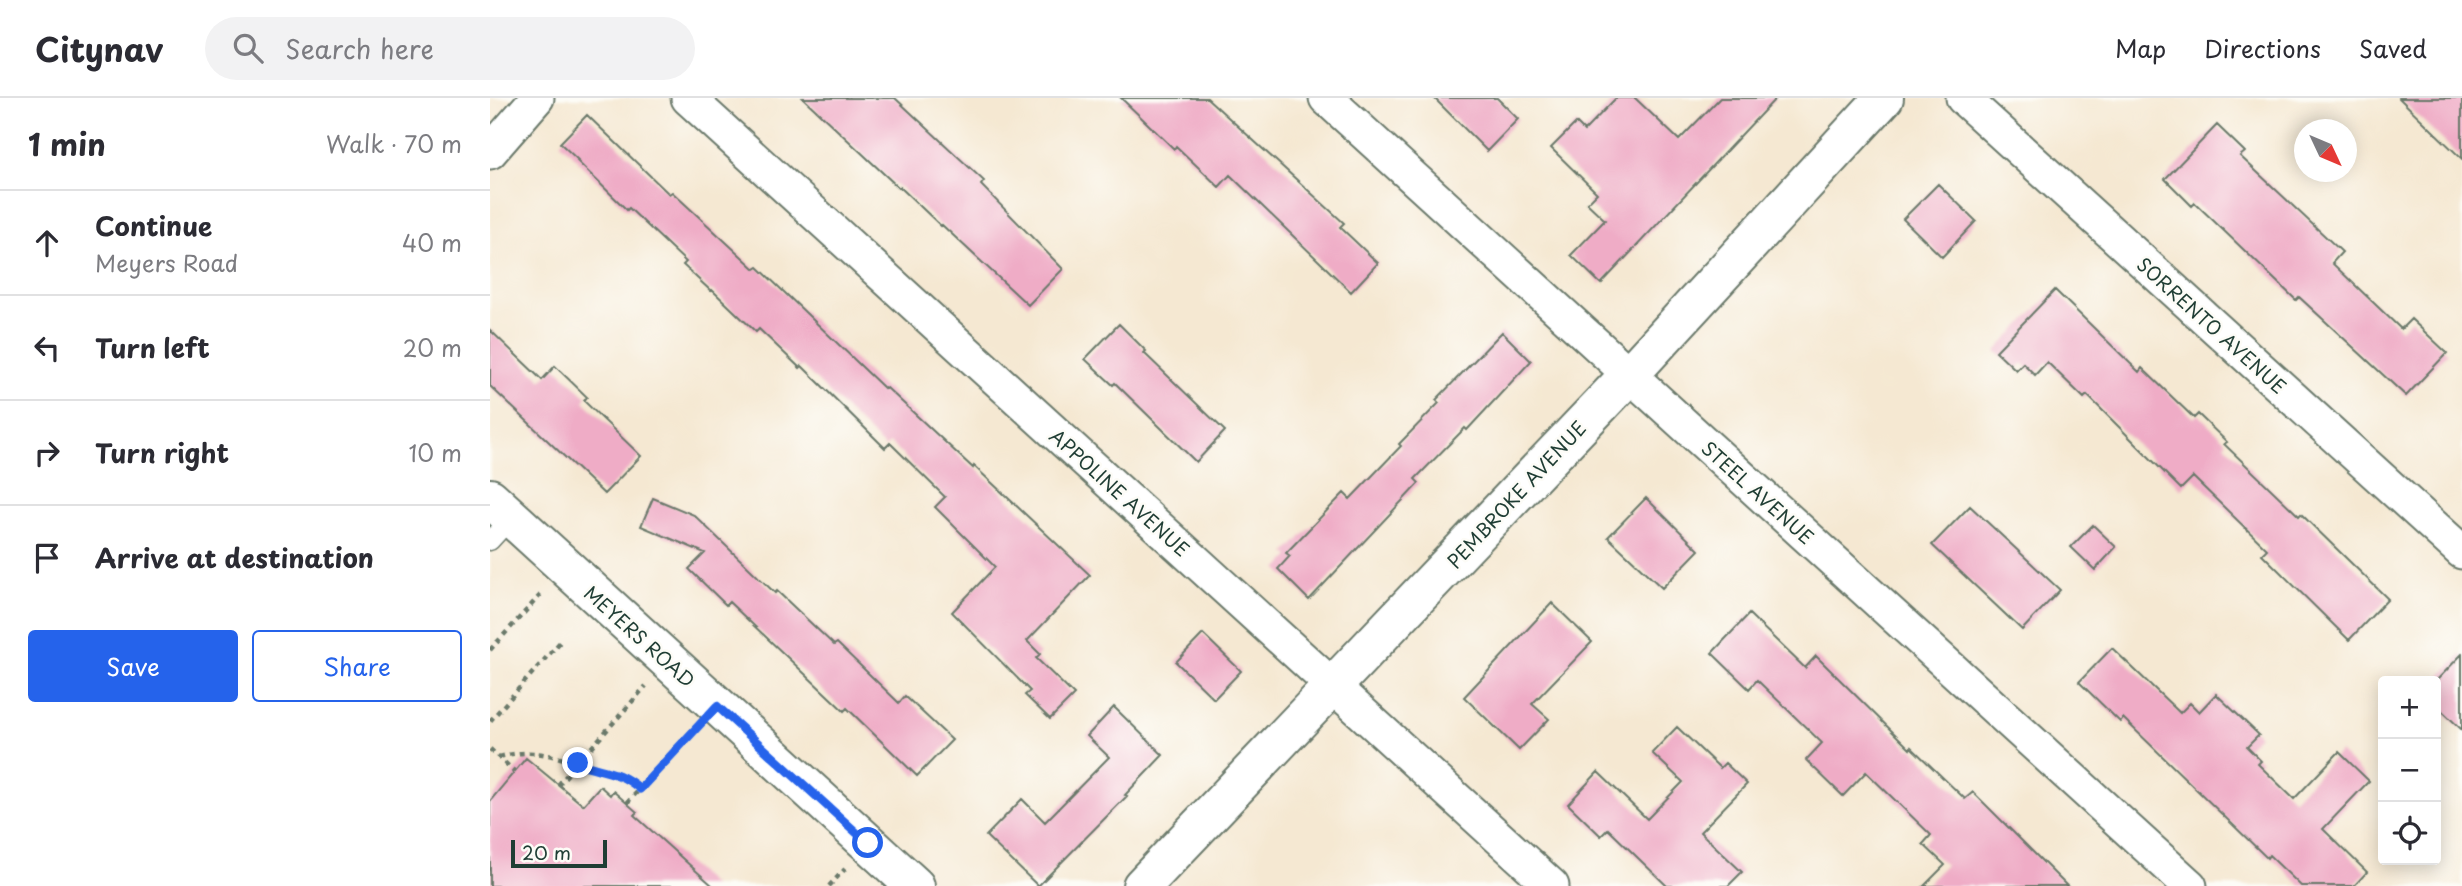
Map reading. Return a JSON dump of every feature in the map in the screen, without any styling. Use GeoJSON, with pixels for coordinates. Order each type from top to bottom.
{"type":"FeatureCollection","features":[{"type":"Feature","properties":{"kind":"street"},"geometry":{"type":"LineString","coordinates":[[490,152],[537,98]]}},
{"type":"Feature","properties":{"kind":"street","name":"APPOLINE AVENUE"},"geometry":{"type":"LineString","coordinates":[[688,98],[1552,886]]}},
{"type":"Feature","properties":{"kind":"street","name":"STEEL AVENUE"},"geometry":{"type":"LineString","coordinates":[[1326,98],[2190,886]]}},
{"type":"Feature","properties":{"kind":"street","name":"PEMBROKE AVENUE"},"geometry":{"type":"LineString","coordinates":[[1142,886],[1629,375],[1884,98]]}},
{"type":"Feature","properties":{"kind":"street","name":"SORRENTO AVENUE"},"geometry":{"type":"LineString","coordinates":[[1963,98],[2462,552]]}},
{"type":"Feature","properties":{"kind":"street","name":"MEYERS ROAD"},"geometry":{"type":"LineString","coordinates":[[497,519],[566,568],[915,886]]}},
{"type":"Feature","properties":{"kind":"path"},"geometry":{"type":"LineString","coordinates":[[490,650],[566,568]]}},
{"type":"Feature","properties":{"kind":"path"},"geometry":{"type":"LineString","coordinates":[[490,721],[560,642]]}},
{"type":"Feature","properties":{"kind":"path"},"geometry":{"type":"LineString","coordinates":[[558,785],[668,661]]}},
{"type":"Feature","properties":{"kind":"path"},"geometry":{"type":"LineString","coordinates":[[627,803],[717,706]]}},
{"type":"Feature","properties":{"kind":"path"},"geometry":{"type":"LineString","coordinates":[[490,749],[514,771]]}},
{"type":"Feature","properties":{"kind":"path"},"geometry":{"type":"LineString","coordinates":[[499,757],[536,752],[559,756],[616,772],[640,789]]}},
{"type":"Feature","properties":{"kind":"building"},"geometry":{"type":"Polygon","coordinates":[[[803,98],[895,98],[984,181],[981,185],[1063,269],[1028,305],[803,98]]]}},
{"type":"Feature","properties":{"kind":"building"},"geometry":{"type":"Polygon","coordinates":[[[1121,98],[1207,98],[1344,223],[1340,227],[1378,263],[1351,292],[1230,175],[1219,187],[1176,146],[1174,149],[1121,98]]]}},
{"type":"Feature","properties":{"kind":"building"},"geometry":{"type":"Polygon","coordinates":[[[1434,98],[1497,98],[1518,119],[1487,151],[1434,98]]]}},
{"type":"Feature","properties":{"kind":"building"},"geometry":{"type":"Polygon","coordinates":[[[1616,98],[1635,98],[1679,140],[1720,98],[1776,98],[1601,284],[1571,255],[1605,220],[1587,203],[1597,193],[1551,148],[1576,123],[1584,131],[1616,98]]]}},
{"type":"Feature","properties":{"kind":"building"},"geometry":{"type":"Polygon","coordinates":[[[2399,98],[2462,98],[2462,159],[2399,98]]]}},
{"type":"Feature","properties":{"kind":"building"},"geometry":{"type":"Polygon","coordinates":[[[587,115],[669,194],[672,192],[755,269],[758,267],[885,389],[973,468],[974,466],[1090,575],[1027,641],[1040,654],[1036,658],[1074,695],[1050,719],[1025,695],[1030,691],[952,612],[995,567],[935,507],[945,497],[890,443],[885,448],[802,366],[800,368],[759,329],[756,332],[711,291],[683,265],[686,262],[629,208],[627,210],[560,143],[587,115]]]}},
{"type":"Feature","properties":{"kind":"building"},"geometry":{"type":"Polygon","coordinates":[[[2217,125],[2245,152],[2240,156],[2342,252],[2332,263],[2401,329],[2411,319],[2447,353],[2406,396],[2299,297],[2296,300],[2195,203],[2192,206],[2165,179],[2217,125]]]}},
{"type":"Feature","properties":{"kind":"building"},"geometry":{"type":"Polygon","coordinates":[[[1938,184],[1976,221],[1942,257],[1903,219],[1938,184]]]}},
{"type":"Feature","properties":{"kind":"building"},"geometry":{"type":"Polygon","coordinates":[[[2055,290],[2139,372],[2142,368],[2194,418],[2198,414],[2227,442],[2224,444],[2388,599],[2349,640],[2262,554],[2267,549],[2193,477],[2181,489],[2087,395],[2084,398],[2047,362],[2035,375],[2023,363],[2016,370],[1996,351],[2055,290]]]}},
{"type":"Feature","properties":{"kind":"building"},"geometry":{"type":"Polygon","coordinates":[[[1119,324],[1146,351],[1144,353],[1225,431],[1196,462],[1115,383],[1113,385],[1085,359],[1119,324]]]}},
{"type":"Feature","properties":{"kind":"building"},"geometry":{"type":"Polygon","coordinates":[[[490,330],[542,380],[555,366],[587,397],[584,401],[641,456],[604,494],[490,386],[490,330]]]}},
{"type":"Feature","properties":{"kind":"building"},"geometry":{"type":"Polygon","coordinates":[[[1502,332],[1531,361],[1467,430],[1465,428],[1415,479],[1419,483],[1309,600],[1278,569],[1290,556],[1286,553],[1344,493],[1350,499],[1439,403],[1436,400],[1502,332]]]}},
{"type":"Feature","properties":{"kind":"building"},"geometry":{"type":"Polygon","coordinates":[[[653,498],[694,515],[775,593],[777,591],[834,645],[837,643],[899,703],[905,696],[952,740],[917,776],[847,708],[844,711],[729,602],[726,605],[689,569],[705,553],[641,526],[653,498]]]}},
{"type":"Feature","properties":{"kind":"building"},"geometry":{"type":"Polygon","coordinates":[[[1646,498],[1699,550],[1662,588],[1608,537],[1646,498]]]}},
{"type":"Feature","properties":{"kind":"building"},"geometry":{"type":"Polygon","coordinates":[[[1970,506],[2060,590],[2022,630],[1932,545],[1970,506]]]}},
{"type":"Feature","properties":{"kind":"building"},"geometry":{"type":"Polygon","coordinates":[[[2093,525],[2116,547],[2095,570],[2071,547],[2093,525]]]}},
{"type":"Feature","properties":{"kind":"building"},"geometry":{"type":"Polygon","coordinates":[[[1552,603],[1592,642],[1532,704],[1549,719],[1519,750],[1464,697],[1552,603]]]}},
{"type":"Feature","properties":{"kind":"building"},"geometry":{"type":"Polygon","coordinates":[[[1749,614],[1805,668],[1816,656],[1965,799],[1973,792],[2067,886],[1924,886],[1945,865],[1923,844],[1931,835],[1866,772],[1843,796],[1806,760],[1822,743],[1757,680],[1749,689],[1712,653],[1749,614]]]}},
{"type":"Feature","properties":{"kind":"building"},"geometry":{"type":"Polygon","coordinates":[[[1203,634],[1241,671],[1214,699],[1176,662],[1203,634]]]}},
{"type":"Feature","properties":{"kind":"building"},"geometry":{"type":"Polygon","coordinates":[[[2112,648],[2180,713],[2190,703],[2199,712],[2216,694],[2259,735],[2247,747],[2261,761],[2258,764],[2294,799],[2339,752],[2369,781],[2323,829],[2367,872],[2354,886],[2301,886],[2269,855],[2267,858],[2123,718],[2120,722],[2079,682],[2112,648]]]}},
{"type":"Feature","properties":{"kind":"building"},"geometry":{"type":"Polygon","coordinates":[[[2462,654],[2462,730],[2441,710],[2441,676],[2462,654]]]}},
{"type":"Feature","properties":{"kind":"building"},"geometry":{"type":"Polygon","coordinates":[[[1114,707],[1163,755],[1125,795],[1127,796],[1038,886],[986,836],[1022,799],[1045,822],[1109,757],[1087,736],[1114,707]]]}},
{"type":"Feature","properties":{"kind":"building"},"geometry":{"type":"Polygon","coordinates":[[[1677,727],[1720,768],[1725,763],[1747,784],[1700,832],[1742,872],[1728,886],[1667,886],[1608,829],[1601,836],[1568,804],[1598,772],[1647,819],[1683,782],[1652,753],[1677,727]]]}},
{"type":"Feature","properties":{"kind":"building"},"geometry":{"type":"Polygon","coordinates":[[[526,758],[583,805],[600,786],[610,795],[613,791],[637,812],[634,815],[713,886],[490,886],[490,801],[526,758]]]}},
{"type":"Feature","properties":{"kind":"route"},"geometry":{"type":"LineString","coordinates":[[578,763],[616,772],[640,789],[717,706],[868,843]]}}]}
